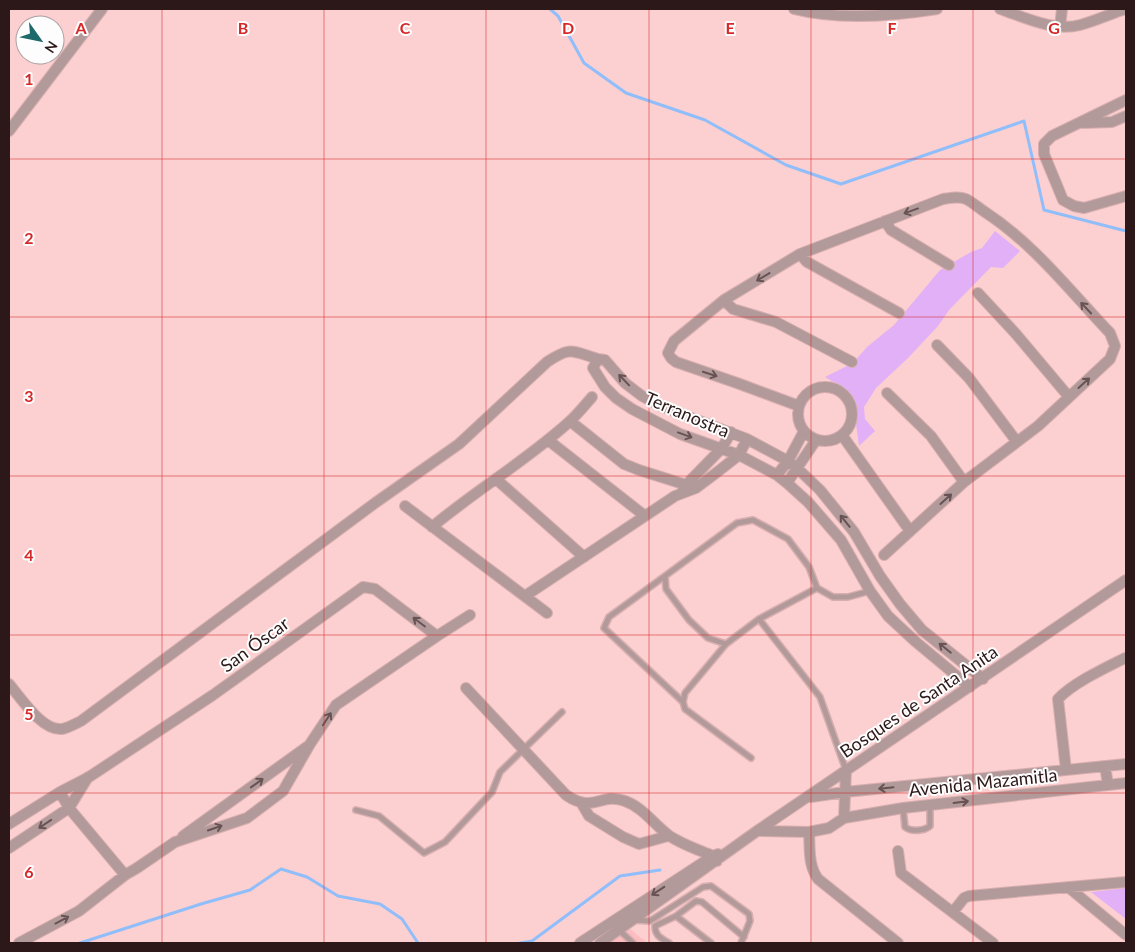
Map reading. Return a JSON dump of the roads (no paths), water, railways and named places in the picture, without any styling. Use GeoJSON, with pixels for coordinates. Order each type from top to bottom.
{"type":"FeatureCollection","features":[{"type":"Feature","properties":{"kind":"street"},"geometry":{"type":"LineString","coordinates":[[9,131],[102,9]]}},
{"type":"Feature","properties":{"kind":"street"},"geometry":{"type":"LineString","coordinates":[[794,9],[812,14],[937,9]]}},
{"type":"Feature","properties":{"kind":"street"},"geometry":{"type":"LineString","coordinates":[[1000,9],[1034,21],[1060,27],[1079,26],[1124,9]]}},
{"type":"Feature","properties":{"kind":"street"},"geometry":{"type":"LineString","coordinates":[[1060,27],[1062,9]]}},
{"type":"Feature","properties":{"kind":"street"},"geometry":{"type":"LineString","coordinates":[[1126,100],[1052,136],[1044,144],[1044,154],[1063,200],[1074,206],[1084,208],[1126,196]]}},
{"type":"Feature","properties":{"kind":"street"},"geometry":{"type":"LineString","coordinates":[[1080,123],[1112,122],[1126,116]]}},
{"type":"Feature","properties":{"kind":"street"},"geometry":{"type":"LineString","coordinates":[[800,406],[676,362],[668,353],[674,341],[724,300],[800,254],[943,199],[957,197],[966,199],[996,220],[1034,251],[1110,333],[1115,346],[1110,359],[1038,426],[964,482],[884,555]]}},
{"type":"Feature","properties":{"kind":"street"},"geometry":{"type":"LineString","coordinates":[[885,221],[891,230],[950,265]]}},
{"type":"Feature","properties":{"kind":"street"},"geometry":{"type":"LineString","coordinates":[[800,254],[807,262],[899,313]]}},
{"type":"Feature","properties":{"kind":"street"},"geometry":{"type":"LineString","coordinates":[[978,293],[1016,334],[1069,397]]}},
{"type":"Feature","properties":{"kind":"street"},"geometry":{"type":"LineString","coordinates":[[724,300],[733,309],[776,322],[852,362]]}},
{"type":"Feature","properties":{"kind":"street"},"geometry":{"type":"LineString","coordinates":[[937,345],[969,378],[1016,442]]}},
{"type":"Feature","properties":{"kind":"street"},"geometry":{"type":"LineString","coordinates":[[9,684],[42,722],[53,728],[63,729],[81,722],[375,503],[459,444],[560,353],[569,350],[598,359]]}},
{"type":"Feature","properties":{"kind":"street","name":"Terranostra"},"geometry":{"type":"LineString","coordinates":[[970,687],[888,616],[870,591],[841,540],[808,502],[778,475],[739,455],[680,434],[654,422],[616,398],[605,387],[593,368],[598,359],[605,360],[625,383],[642,396],[676,413],[731,432],[788,461],[797,468],[820,490],[854,532],[880,576],[922,630],[982,679]]}},
{"type":"Feature","properties":{"kind":"street"},"geometry":{"type":"LineString","coordinates":[[827,388],[837,390],[846,397],[850,406],[852,417],[849,427],[834,440],[816,440],[804,431],[799,419],[800,406],[802,400],[813,390],[827,388]]}},
{"type":"Feature","properties":{"kind":"street"},"geometry":{"type":"LineString","coordinates":[[887,393],[931,436],[964,482]]}},
{"type":"Feature","properties":{"kind":"street"},"geometry":{"type":"LineString","coordinates":[[432,527],[452,510],[548,440],[570,421],[592,397]]}},
{"type":"Feature","properties":{"kind":"street"},"geometry":{"type":"LineString","coordinates":[[570,421],[624,464],[691,486]]}},
{"type":"Feature","properties":{"kind":"street"},"geometry":{"type":"LineString","coordinates":[[778,475],[804,431]]}},
{"type":"Feature","properties":{"kind":"street"},"geometry":{"type":"LineString","coordinates":[[691,486],[722,448],[731,432]]}},
{"type":"Feature","properties":{"kind":"street"},"geometry":{"type":"LineString","coordinates":[[842,435],[910,532]]}},
{"type":"Feature","properties":{"kind":"street"},"geometry":{"type":"LineString","coordinates":[[548,440],[645,516]]}},
{"type":"Feature","properties":{"kind":"street"},"geometry":{"type":"LineString","coordinates":[[526,596],[739,455],[747,440]]}},
{"type":"Feature","properties":{"kind":"street"},"geometry":{"type":"LineString","coordinates":[[787,483],[816,440]]}},
{"type":"Feature","properties":{"kind":"street"},"geometry":{"type":"LineString","coordinates":[[496,479],[584,557]]}},
{"type":"Feature","properties":{"kind":"street"},"geometry":{"type":"LineString","coordinates":[[405,506],[547,613]]}},
{"type":"Feature","properties":{"kind":"street","name":"Bosques de Santa Anita"},"geometry":{"type":"LineString","coordinates":[[580,943],[612,921],[715,858],[731,851],[846,770],[1126,580]]}},
{"type":"Feature","properties":{"kind":"street","name":"San Óscar"},"geometry":{"type":"LineString","coordinates":[[9,824],[89,776],[213,695],[362,587],[375,589],[437,636]]}},
{"type":"Feature","properties":{"kind":"street"},"geometry":{"type":"LineString","coordinates":[[175,842],[247,818],[283,791],[310,744],[336,705],[470,615]]}},
{"type":"Feature","properties":{"kind":"street"},"geometry":{"type":"LineString","coordinates":[[1066,770],[1058,699],[1091,676],[1126,658]]}},
{"type":"Feature","properties":{"kind":"street"},"geometry":{"type":"LineString","coordinates":[[466,688],[566,794],[582,804],[589,816],[623,838],[639,844],[668,836]]}},
{"type":"Feature","properties":{"kind":"street"},"geometry":{"type":"LineString","coordinates":[[19,943],[79,911],[125,875],[175,842],[310,744]]}},
{"type":"Feature","properties":{"kind":"street","name":"Avenida Mazamitla"},"geometry":{"type":"LineString","coordinates":[[808,797],[1126,764]]}},
{"type":"Feature","properties":{"kind":"street"},"geometry":{"type":"LineString","coordinates":[[1105,766],[1108,785]]}},
{"type":"Feature","properties":{"kind":"street"},"geometry":{"type":"LineString","coordinates":[[844,818],[846,770]]}},
{"type":"Feature","properties":{"kind":"street","name":"San Óscar"},"geometry":{"type":"LineString","coordinates":[[9,848],[68,808],[89,776]]}},
{"type":"Feature","properties":{"kind":"street","name":"Avenida Mazamitla"},"geometry":{"type":"LineString","coordinates":[[810,832],[829,828],[844,818],[903,808],[1126,784]]}},
{"type":"Feature","properties":{"kind":"street"},"geometry":{"type":"LineString","coordinates":[[60,792],[68,808],[125,875]]}},
{"type":"Feature","properties":{"kind":"street"},"geometry":{"type":"LineString","coordinates":[[582,804],[592,804],[606,799],[623,800],[636,806],[668,836],[715,858]]}},
{"type":"Feature","properties":{"kind":"street"},"geometry":{"type":"LineString","coordinates":[[757,832],[780,830],[810,832],[810,860],[818,880],[898,943]]}},
{"type":"Feature","properties":{"kind":"street"},"geometry":{"type":"LineString","coordinates":[[898,851],[901,873],[993,943]]}},
{"type":"Feature","properties":{"kind":"street","name":"Bosques de Santa Anita"},"geometry":{"type":"LineString","coordinates":[[600,943],[634,920],[715,858]]}},
{"type":"Feature","properties":{"kind":"street"},"geometry":{"type":"LineString","coordinates":[[954,912],[964,898],[969,896],[1126,882]]}},
{"type":"Feature","properties":{"kind":"street"},"geometry":{"type":"LineString","coordinates":[[1068,887],[1126,935]]}},
{"type":"Feature","properties":{"kind":"lane"},"geometry":{"type":"LineString","coordinates":[[683,702],[604,628],[609,617],[737,524],[754,520],[788,539],[809,567],[817,588],[833,597],[848,597],[870,591]]}},
{"type":"Feature","properties":{"kind":"lane"},"geometry":{"type":"LineString","coordinates":[[665,576],[666,588],[689,620],[708,638],[726,644]]}},
{"type":"Feature","properties":{"kind":"lane"},"geometry":{"type":"LineString","coordinates":[[752,758],[685,709],[683,702],[685,693],[726,644],[759,618],[817,588]]}},
{"type":"Feature","properties":{"kind":"lane"},"geometry":{"type":"LineString","coordinates":[[759,618],[820,697],[846,770]]}},
{"type":"Feature","properties":{"kind":"lane"},"geometry":{"type":"LineString","coordinates":[[356,810],[379,816],[424,853],[445,842],[492,792],[500,772],[562,712]]}},
{"type":"Feature","properties":{"kind":"lane"},"geometry":{"type":"LineString","coordinates":[[903,808],[905,827],[911,830],[924,830],[930,826],[930,806]]}},
{"type":"Feature","properties":{"kind":"lane"},"geometry":{"type":"LineString","coordinates":[[634,920],[650,922],[702,887],[711,886],[748,914],[750,922],[741,943]]}},
{"type":"Feature","properties":{"kind":"lane"},"geometry":{"type":"LineString","coordinates":[[669,943],[658,936],[655,932],[655,926],[676,916],[694,902],[700,900],[744,937]]}},
{"type":"Feature","properties":{"kind":"lane"},"geometry":{"type":"LineString","coordinates":[[676,916],[711,943]]}},
{"type":"Feature","properties":{"kind":"lane"},"geometry":{"type":"LineString","coordinates":[[612,921],[633,943]]}},
{"type":"Feature","properties":{"kind":"waterway"},"geometry":{"type":"LineString","coordinates":[[550,9],[558,16],[584,63],[626,93],[705,120],[786,165],[841,184],[1024,121],[1044,210],[1126,231]]}},
{"type":"Feature","properties":{"kind":"waterway"},"geometry":{"type":"LineString","coordinates":[[80,943],[250,890],[281,869],[307,877],[338,896],[380,904],[402,919],[418,943]]}},
{"type":"Feature","properties":{"kind":"waterway"},"geometry":{"type":"LineString","coordinates":[[520,943],[532,941],[620,876],[660,870]]}}]}
